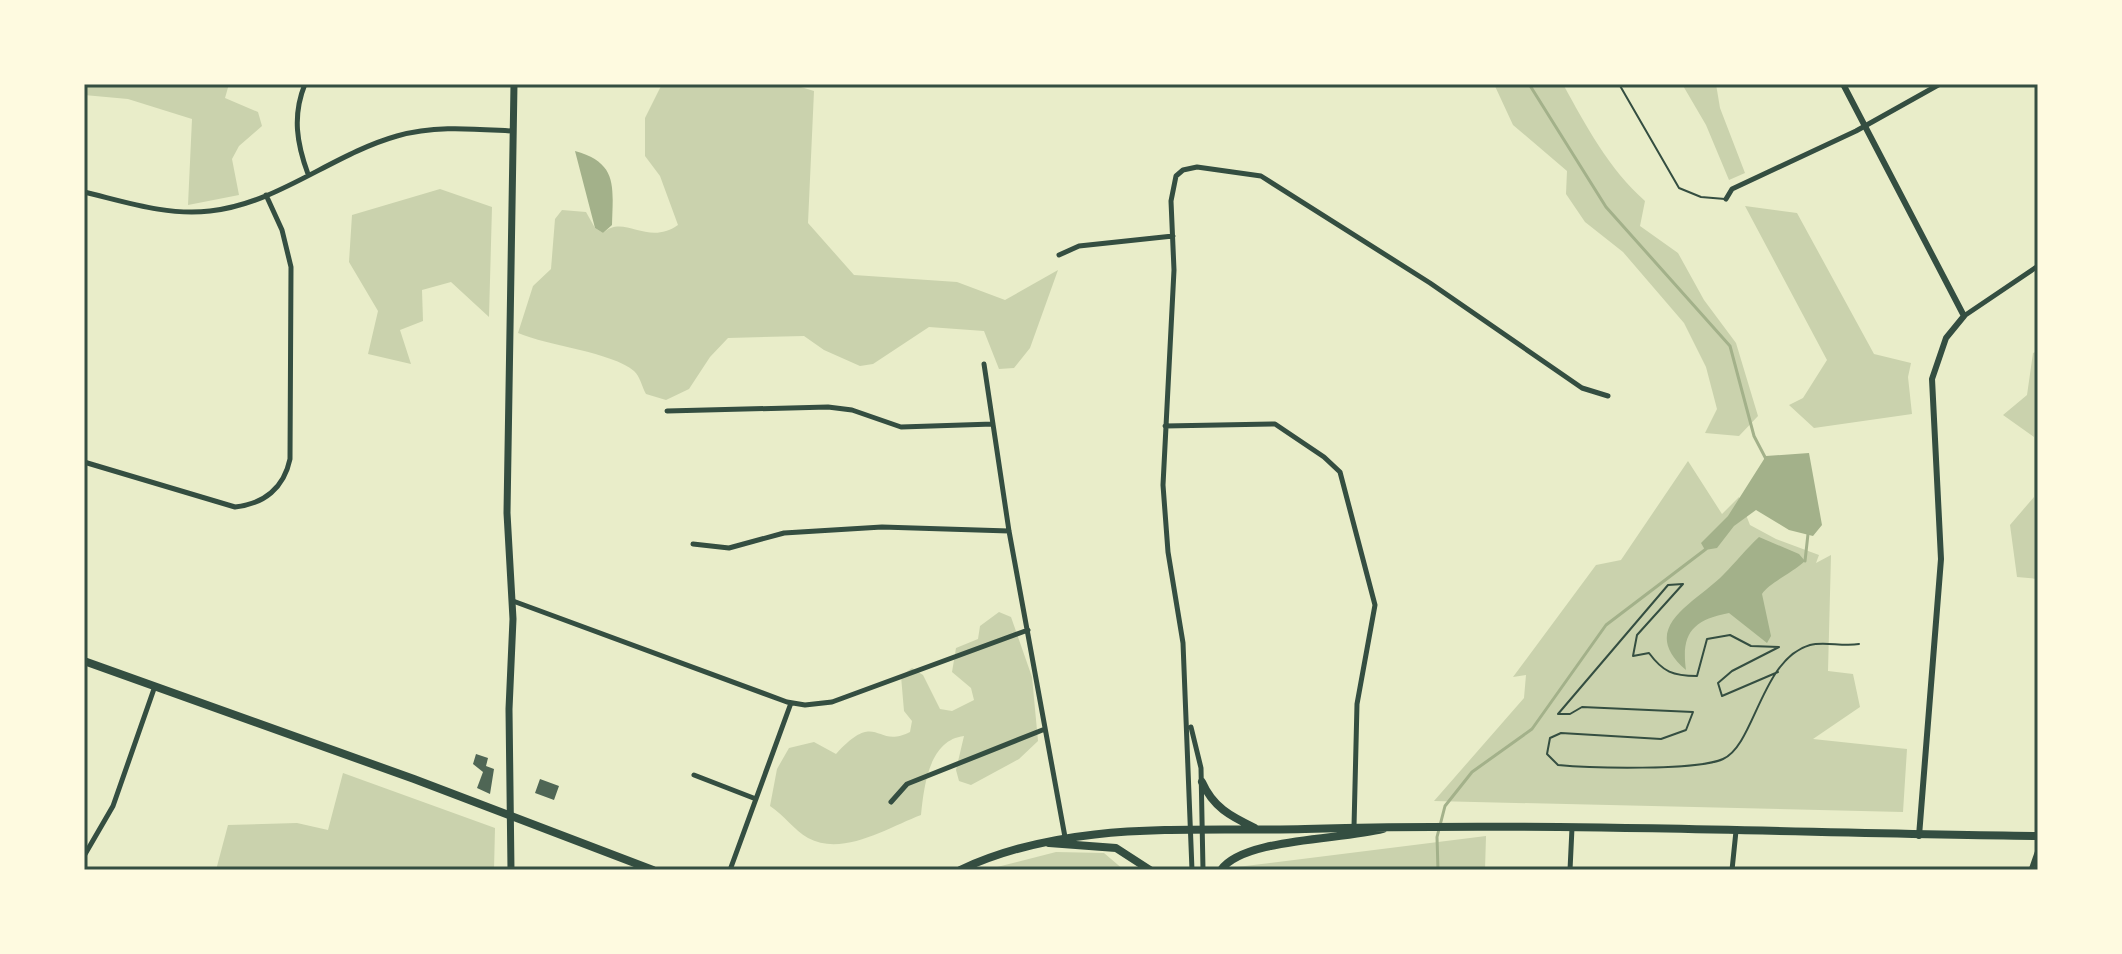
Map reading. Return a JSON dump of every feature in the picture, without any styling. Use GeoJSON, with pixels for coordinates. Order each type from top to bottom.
{"type":"FeatureCollection","features":[{"type":"Feature","properties":{"kind":"main road"},"geometry":{"type":"LineString","coordinates":[[511,870],[511,600],[507,513],[514,84]]}},
{"type":"Feature","properties":{"kind":"main road"},"geometry":{"type":"LineString","coordinates":[[84,661],[414,779],[653,870]]}},
{"type":"Feature","properties":{"kind":"main road"},"geometry":{"type":"LineString","coordinates":[[1202,782],[1210,799],[1224,813],[1259,830]]}},
{"type":"Feature","properties":{"kind":"main road"},"geometry":{"type":"LineString","coordinates":[[960,870],[1002,852],[1036,843],[1120,831],[1202,832],[1448,825],[2038,836]]}},
{"type":"Feature","properties":{"kind":"main road"},"geometry":{"type":"LineString","coordinates":[[1221,870],[1234,856],[1253,848],[1353,837],[1395,826]]}},
{"type":"Feature","properties":{"kind":"main road"},"geometry":{"type":"LineString","coordinates":[[1036,843],[1116,848],[1150,870]]}},
{"type":"Feature","properties":{"kind":"street"},"geometry":{"type":"LineString","coordinates":[[305,84],[298,106],[297,135],[308,174]]}},
{"type":"Feature","properties":{"kind":"street"},"geometry":{"type":"LineString","coordinates":[[1843,84],[1964,316]]}},
{"type":"Feature","properties":{"kind":"street"},"geometry":{"type":"LineString","coordinates":[[1726,199],[1732,189],[1856,131],[1940,84]]}},
{"type":"Feature","properties":{"kind":"street"},"geometry":{"type":"LineString","coordinates":[[84,192],[148,208],[190,212],[231,208],[266,195],[376,143],[417,131],[461,128],[512,131]]}},
{"type":"Feature","properties":{"kind":"street"},"geometry":{"type":"LineString","coordinates":[[1192,870],[1183,643],[1164,516],[1173,185],[1183,170],[1226,168],[1261,176],[1430,283],[1582,388],[1608,396]]}},
{"type":"Feature","properties":{"kind":"street"},"geometry":{"type":"LineString","coordinates":[[84,462],[235,507],[259,502],[282,480],[290,459],[291,267],[282,230],[266,195]]}},
{"type":"Feature","properties":{"kind":"street"},"geometry":{"type":"LineString","coordinates":[[1059,255],[1079,246],[1173,236]]}},
{"type":"Feature","properties":{"kind":"street"},"geometry":{"type":"LineString","coordinates":[[1919,836],[1941,559],[1932,379],[1939,351],[1964,316],[2038,266]]}},
{"type":"Feature","properties":{"kind":"street"},"geometry":{"type":"LineString","coordinates":[[984,364],[1009,531],[1065,837]]}},
{"type":"Feature","properties":{"kind":"street"},"geometry":{"type":"LineString","coordinates":[[667,411],[834,407],[901,427],[993,424]]}},
{"type":"Feature","properties":{"kind":"street"},"geometry":{"type":"LineString","coordinates":[[1165,426],[1275,424],[1324,457],[1340,472],[1375,605],[1357,704],[1354,827]]}},
{"type":"Feature","properties":{"kind":"street"},"geometry":{"type":"LineString","coordinates":[[693,544],[729,548],[784,533],[882,527],[1009,531]]}},
{"type":"Feature","properties":{"kind":"street"},"geometry":{"type":"LineString","coordinates":[[511,600],[791,703],[832,702],[1028,630]]}},
{"type":"Feature","properties":{"kind":"street"},"geometry":{"type":"LineString","coordinates":[[84,856],[113,806],[155,686]]}},
{"type":"Feature","properties":{"kind":"street"},"geometry":{"type":"LineString","coordinates":[[730,870],[791,703]]}},
{"type":"Feature","properties":{"kind":"street"},"geometry":{"type":"LineString","coordinates":[[1188,715],[1202,782],[1203,870]]}},
{"type":"Feature","properties":{"kind":"street"},"geometry":{"type":"LineString","coordinates":[[891,802],[907,784],[1045,729]]}},
{"type":"Feature","properties":{"kind":"street"},"geometry":{"type":"LineString","coordinates":[[694,775],[756,799]]}},
{"type":"Feature","properties":{"kind":"street"},"geometry":{"type":"LineString","coordinates":[[1570,870],[1572,828]]}},
{"type":"Feature","properties":{"kind":"street"},"geometry":{"type":"LineString","coordinates":[[1732,870],[1736,831]]}},
{"type":"Feature","properties":{"kind":"street"},"geometry":{"type":"LineString","coordinates":[[2031,870],[2038,850]]}},
{"type":"Feature","properties":{"kind":"lane"},"geometry":{"type":"LineString","coordinates":[[1619,84],[1679,188],[1701,197],[1726,199]]}},
{"type":"Feature","properties":{"kind":"path"},"geometry":{"type":"LineString","coordinates":[[1778,672],[1722,696],[1718,683],[1732,671],[1779,647],[1751,646],[1730,635],[1707,639],[1697,676],[1678,676],[1662,670],[1649,653],[1633,656],[1637,635],[1683,584],[1668,585],[1558,714],[1570,714],[1582,707],[1693,712],[1686,730],[1661,739],[1583,731],[1561,733],[1550,738],[1547,754],[1558,765],[1576,767],[1638,767],[1726,758],[1746,735],[1755,706],[1778,672],[1795,654],[1811,645],[1859,644]]}},
{"type":"Feature","properties":{"kind":"shaded area"},"geometry":{"type":"Polygon","coordinates":[[[84,84],[229,84],[225,98],[258,112],[262,126],[239,146],[232,159],[239,195],[188,205],[192,119],[128,99],[84,95],[84,84]]]}},
{"type":"Feature","properties":{"kind":"shaded area"},"geometry":{"type":"Polygon","coordinates":[[[662,84],[791,84],[814,91],[808,223],[854,275],[957,282],[1005,300],[1058,270],[1030,348],[1014,368],[999,369],[984,331],[929,327],[873,364],[860,366],[824,350],[804,336],[728,338],[710,357],[689,389],[666,400],[646,394],[636,373],[624,364],[518,333],[533,286],[551,269],[555,219],[562,210],[586,212],[595,228],[603,233],[619,226],[656,233],[678,225],[660,176],[645,156],[645,118],[662,84]]]}},
{"type":"Feature","properties":{"kind":"shaded area"},"geometry":{"type":"Polygon","coordinates":[[[1494,84],[1563,84],[1609,161],[1645,201],[1640,226],[1678,253],[1704,300],[1736,343],[1758,416],[1739,436],[1705,433],[1717,409],[1706,367],[1684,323],[1623,252],[1585,222],[1566,194],[1567,171],[1513,125],[1494,84]]]}},
{"type":"Feature","properties":{"kind":"shaded area"},"geometry":{"type":"Polygon","coordinates":[[[1682,84],[1716,84],[1720,108],[1745,173],[1729,180],[1706,125],[1682,84]]]}},
{"type":"Feature","properties":{"kind":"shaded area"},"geometry":{"type":"Polygon","coordinates":[[[575,151],[599,162],[610,178],[612,225],[603,233],[595,228],[575,151]]]}},
{"type":"Feature","properties":{"kind":"shaded area"},"geometry":{"type":"Polygon","coordinates":[[[440,189],[492,207],[489,317],[451,282],[422,290],[423,321],[400,330],[411,364],[368,354],[378,311],[349,262],[352,215],[440,189]]]}},
{"type":"Feature","properties":{"kind":"shaded area"},"geometry":{"type":"Polygon","coordinates":[[[1745,206],[1797,213],[1874,354],[1911,363],[1908,377],[1912,414],[1814,428],[1789,405],[1803,398],[1827,360],[1745,206]]]}},
{"type":"Feature","properties":{"kind":"shaded area"},"geometry":{"type":"Polygon","coordinates":[[[2038,351],[2038,579],[2017,577],[2010,525],[2034,497],[2034,437],[2003,415],[2027,395],[2033,353],[2038,351]]]}},
{"type":"Feature","properties":{"kind":"shaded area"},"geometry":{"type":"Polygon","coordinates":[[[1809,453],[1822,525],[1813,536],[1789,530],[1756,510],[1734,526],[1717,548],[1705,550],[1701,543],[1728,516],[1766,456],[1809,453]]]}},
{"type":"Feature","properties":{"kind":"shaded area"},"geometry":{"type":"Polygon","coordinates":[[[1688,461],[1722,514],[1739,497],[1750,525],[1776,539],[1819,555],[1816,563],[1831,555],[1828,671],[1853,674],[1860,707],[1813,739],[1907,749],[1903,812],[1434,801],[1524,698],[1526,675],[1513,677],[1596,565],[1621,560],[1688,461]]]}},
{"type":"Feature","properties":{"kind":"shaded area"},"geometry":{"type":"Polygon","coordinates":[[[1759,537],[1799,554],[1805,561],[1762,594],[1771,636],[1767,643],[1729,613],[1706,620],[1688,638],[1685,647],[1686,670],[1672,655],[1667,641],[1669,628],[1686,606],[1724,574],[1759,537]]]}},
{"type":"Feature","properties":{"kind":"shaded area"},"geometry":{"type":"Polygon","coordinates":[[[999,612],[1011,617],[1032,677],[1038,741],[1019,759],[971,785],[959,781],[956,770],[964,736],[952,739],[943,746],[930,766],[921,815],[851,842],[822,843],[808,838],[770,806],[777,769],[789,748],[814,742],[836,754],[860,734],[876,732],[890,737],[910,732],[912,721],[904,711],[901,676],[912,668],[923,675],[940,709],[952,711],[974,700],[971,688],[952,672],[956,648],[978,639],[980,626],[999,612]]]}},
{"type":"Feature","properties":{"kind":"shaded area"},"geometry":{"type":"Polygon","coordinates":[[[343,773],[495,828],[494,870],[216,870],[228,825],[297,823],[328,830],[343,773]]]}},
{"type":"Feature","properties":{"kind":"shaded area"},"geometry":{"type":"Polygon","coordinates":[[[1486,836],[1485,870],[1236,870],[1237,867],[1486,836]]]}},
{"type":"Feature","properties":{"kind":"shaded area"},"geometry":{"type":"Polygon","coordinates":[[[1056,852],[1104,853],[1124,870],[985,870],[1056,852]]]}},
{"type":"Feature","properties":{"kind":"building"},"geometry":{"type":"Polygon","coordinates":[[[476,754],[488,758],[486,766],[494,769],[490,794],[477,788],[483,772],[473,764],[476,754]]]}},
{"type":"Feature","properties":{"kind":"building"},"geometry":{"type":"Polygon","coordinates":[[[540,779],[559,786],[554,800],[535,793],[540,779]]]}},
{"type":"Feature","properties":{"kind":"waterway"},"geometry":{"type":"LineString","coordinates":[[1529,84],[1606,207],[1730,346],[1754,436],[1766,459]]}},
{"type":"Feature","properties":{"kind":"waterway"},"geometry":{"type":"LineString","coordinates":[[1805,561],[1808,534]]}},
{"type":"Feature","properties":{"kind":"waterway"},"geometry":{"type":"LineString","coordinates":[[1438,870],[1437,837],[1445,806],[1472,772],[1532,729],[1606,625],[1706,549]]}}]}
